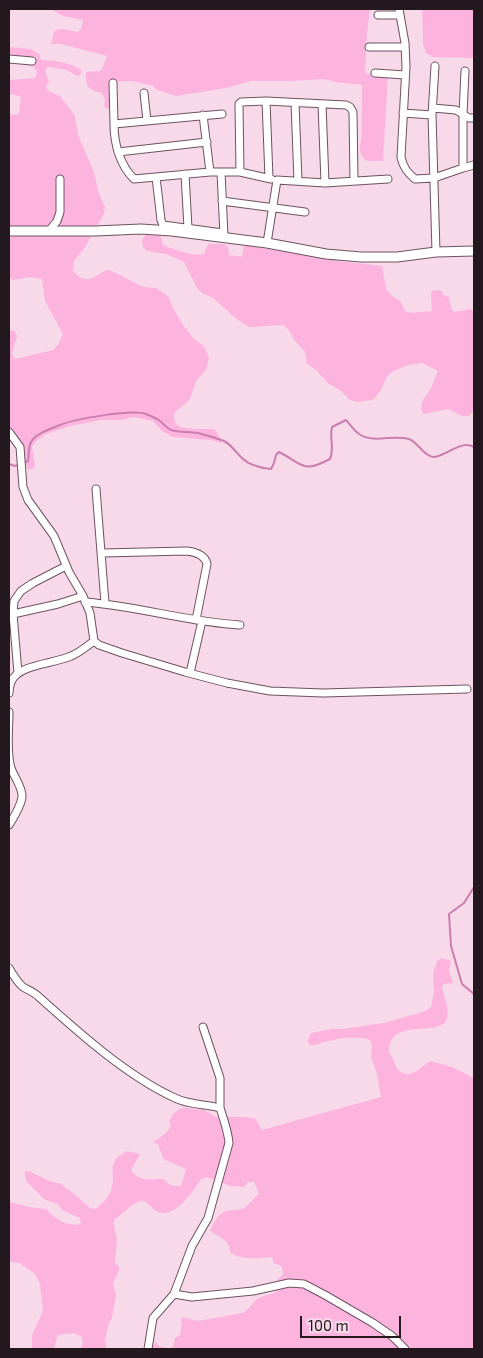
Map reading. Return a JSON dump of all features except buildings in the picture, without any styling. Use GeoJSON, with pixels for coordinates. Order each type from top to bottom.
{"type":"FeatureCollection","features":[{"type":"Feature","properties":{"kind":"street"},"geometry":{"type":"LineString","coordinates":[[378,15],[399,12],[405,48],[402,165],[415,178],[434,178],[474,165]]}},
{"type":"Feature","properties":{"kind":"street"},"geometry":{"type":"LineString","coordinates":[[369,47],[405,48]]}},
{"type":"Feature","properties":{"kind":"street"},"geometry":{"type":"LineString","coordinates":[[9,59],[32,61]]}},
{"type":"Feature","properties":{"kind":"street"},"geometry":{"type":"LineString","coordinates":[[435,66],[433,112],[436,252]]}},
{"type":"Feature","properties":{"kind":"street"},"geometry":{"type":"LineString","coordinates":[[463,168],[465,71]]}},
{"type":"Feature","properties":{"kind":"street"},"geometry":{"type":"LineString","coordinates":[[375,74],[405,75]]}},
{"type":"Feature","properties":{"kind":"street"},"geometry":{"type":"LineString","coordinates":[[113,83],[115,138],[118,152],[132,178],[210,172],[240,172],[273,179],[324,183],[388,179]]}},
{"type":"Feature","properties":{"kind":"street"},"geometry":{"type":"LineString","coordinates":[[144,93],[147,121]]}},
{"type":"Feature","properties":{"kind":"street"},"geometry":{"type":"LineString","coordinates":[[266,101],[273,179],[273,208],[267,244]]}},
{"type":"Feature","properties":{"kind":"street"},"geometry":{"type":"LineString","coordinates":[[240,172],[239,104],[241,102],[266,101],[346,105],[353,112],[354,181]]}},
{"type":"Feature","properties":{"kind":"street"},"geometry":{"type":"LineString","coordinates":[[295,103],[298,181]]}},
{"type":"Feature","properties":{"kind":"street"},"geometry":{"type":"LineString","coordinates":[[322,104],[324,183]]}},
{"type":"Feature","properties":{"kind":"street"},"geometry":{"type":"LineString","coordinates":[[404,113],[456,110],[469,118],[474,118]]}},
{"type":"Feature","properties":{"kind":"street"},"geometry":{"type":"LineString","coordinates":[[114,124],[222,114]]}},
{"type":"Feature","properties":{"kind":"street"},"geometry":{"type":"LineString","coordinates":[[203,115],[210,172]]}},
{"type":"Feature","properties":{"kind":"street"},"geometry":{"type":"LineString","coordinates":[[118,152],[207,142]]}},
{"type":"Feature","properties":{"kind":"street"},"geometry":{"type":"LineString","coordinates":[[221,172],[224,235]]}},
{"type":"Feature","properties":{"kind":"street"},"geometry":{"type":"LineString","coordinates":[[185,174],[188,228]]}},
{"type":"Feature","properties":{"kind":"street"},"geometry":{"type":"LineString","coordinates":[[156,177],[163,225],[326,254],[361,257],[397,257],[436,252],[474,252]]}},
{"type":"Feature","properties":{"kind":"street"},"geometry":{"type":"LineString","coordinates":[[49,231],[60,212],[60,179]]}},
{"type":"Feature","properties":{"kind":"street"},"geometry":{"type":"LineString","coordinates":[[222,201],[305,212]]}},
{"type":"Feature","properties":{"kind":"street"},"geometry":{"type":"LineString","coordinates":[[9,231],[142,229],[224,235]]}},
{"type":"Feature","properties":{"kind":"street"},"geometry":{"type":"LineString","coordinates":[[9,432],[20,447],[22,487],[28,500],[54,536],[66,566],[84,599],[91,619],[94,641],[99,645],[227,683],[270,691],[323,693],[467,689]]}},
{"type":"Feature","properties":{"kind":"street"},"geometry":{"type":"LineString","coordinates":[[96,489],[105,603]]}},
{"type":"Feature","properties":{"kind":"street"},"geometry":{"type":"LineString","coordinates":[[102,553],[187,550],[205,559],[207,564],[190,673]]}},
{"type":"Feature","properties":{"kind":"street"},"geometry":{"type":"LineString","coordinates":[[18,673],[13,614],[14,601],[21,591],[43,577],[66,566]]}},
{"type":"Feature","properties":{"kind":"street"},"geometry":{"type":"LineString","coordinates":[[13,614],[84,599],[199,620],[240,625]]}},
{"type":"Feature","properties":{"kind":"street"},"geometry":{"type":"LineString","coordinates":[[9,693],[11,681],[24,669],[72,656],[94,641]]}},
{"type":"Feature","properties":{"kind":"street"},"geometry":{"type":"LineString","coordinates":[[9,712],[10,766],[22,794],[21,801],[9,825]]}},
{"type":"Feature","properties":{"kind":"street"},"geometry":{"type":"LineString","coordinates":[[9,968],[22,986],[32,991],[125,1068],[178,1100],[220,1108]]}},
{"type":"Feature","properties":{"kind":"street"},"geometry":{"type":"LineString","coordinates":[[148,1349],[152,1318],[174,1294],[192,1246],[208,1218],[228,1143],[228,1131],[220,1108],[220,1078],[203,1027]]}},
{"type":"Feature","properties":{"kind":"street"},"geometry":{"type":"LineString","coordinates":[[174,1294],[192,1297],[253,1291],[288,1282],[304,1284],[373,1323],[392,1336],[405,1349]]}},
{"type":"Feature","properties":{"kind":"shaded area"},"geometry":{"type":"Polygon","coordinates":[[[50,9],[370,9],[365,73],[377,76],[388,75],[383,161],[368,161],[363,158],[360,152],[362,85],[324,79],[251,81],[226,88],[176,96],[157,90],[153,86],[132,81],[111,82],[110,110],[104,107],[105,100],[102,93],[88,87],[86,81],[86,72],[100,71],[107,56],[61,44],[51,44],[56,30],[62,29],[78,32],[81,29],[83,20],[63,16],[50,9]]]}},
{"type":"Feature","properties":{"kind":"shaded area"},"geometry":{"type":"Polygon","coordinates":[[[422,9],[474,9],[474,58],[433,57],[426,53],[423,44],[422,9]]]}},
{"type":"Feature","properties":{"kind":"shaded area"},"geometry":{"type":"Polygon","coordinates":[[[9,47],[31,49],[39,54],[41,60],[69,64],[82,71],[77,76],[66,70],[48,67],[45,70],[49,82],[46,87],[48,91],[60,96],[75,116],[78,135],[94,172],[98,191],[105,207],[104,214],[85,247],[74,261],[73,271],[81,278],[89,279],[106,270],[112,271],[143,287],[156,288],[168,296],[183,325],[194,339],[204,346],[209,358],[206,370],[197,379],[190,398],[174,413],[175,421],[177,425],[184,428],[215,429],[222,441],[220,443],[211,440],[173,437],[162,431],[153,421],[139,418],[101,420],[70,426],[46,434],[35,442],[32,447],[35,465],[34,468],[28,470],[24,459],[11,440],[9,440],[9,331],[14,330],[17,336],[12,354],[15,359],[53,350],[58,345],[63,334],[45,301],[42,279],[31,277],[12,280],[9,276],[9,114],[17,115],[21,97],[9,93],[9,80],[35,78],[37,72],[34,67],[9,60],[9,47]]]}},
{"type":"Feature","properties":{"kind":"shaded area"},"geometry":{"type":"Polygon","coordinates":[[[146,234],[156,234],[161,237],[163,245],[193,254],[204,254],[208,244],[224,244],[228,247],[229,255],[242,257],[244,245],[382,266],[386,289],[401,302],[405,311],[411,313],[432,311],[432,291],[439,290],[443,295],[449,297],[451,308],[454,312],[471,309],[474,312],[474,410],[469,416],[462,416],[448,409],[423,414],[422,402],[438,371],[422,363],[408,365],[390,373],[373,400],[357,402],[350,400],[307,364],[305,352],[295,341],[288,329],[283,325],[250,327],[244,324],[213,298],[202,293],[197,288],[184,262],[166,254],[147,251],[143,247],[142,240],[146,234]]]}},
{"type":"Feature","properties":{"kind":"shaded area"},"geometry":{"type":"Polygon","coordinates":[[[442,958],[451,961],[449,971],[453,983],[445,984],[442,987],[447,1009],[446,1021],[436,1027],[413,1029],[398,1033],[393,1038],[389,1049],[397,1069],[401,1072],[407,1074],[414,1073],[430,1061],[452,1067],[474,1078],[474,1349],[151,1349],[156,1342],[160,1347],[173,1347],[175,1338],[180,1335],[182,1317],[197,1321],[243,1313],[259,1298],[276,1292],[277,1280],[283,1274],[282,1267],[274,1264],[272,1257],[250,1258],[234,1255],[230,1252],[226,1242],[210,1231],[221,1214],[243,1209],[259,1194],[254,1182],[248,1182],[244,1187],[230,1186],[207,1177],[201,1179],[182,1203],[170,1212],[156,1211],[147,1203],[140,1201],[114,1220],[117,1239],[115,1261],[120,1268],[113,1284],[116,1295],[112,1318],[105,1340],[106,1347],[104,1349],[81,1349],[83,1341],[81,1336],[73,1333],[58,1335],[54,1349],[32,1349],[32,1335],[43,1311],[40,1285],[34,1273],[19,1263],[9,1261],[9,1202],[46,1209],[62,1221],[76,1225],[81,1224],[80,1218],[62,1210],[58,1204],[45,1200],[27,1182],[24,1172],[29,1171],[49,1181],[61,1184],[90,1208],[96,1209],[110,1193],[113,1181],[112,1170],[115,1161],[127,1151],[140,1154],[131,1170],[139,1177],[143,1179],[164,1179],[171,1185],[181,1186],[186,1169],[165,1160],[158,1144],[153,1142],[168,1131],[171,1125],[169,1121],[174,1113],[180,1109],[204,1110],[216,1117],[256,1119],[262,1130],[381,1097],[377,1074],[371,1057],[372,1046],[370,1040],[348,1038],[312,1046],[307,1042],[311,1033],[383,1023],[423,1012],[431,1007],[434,992],[433,974],[437,961],[442,958]]]}},
{"type":"Feature","properties":{"kind":"waterway"},"geometry":{"type":"LineString","coordinates":[[23,463],[28,461],[29,449],[33,439],[44,432],[77,420],[129,413],[148,415],[171,430],[198,433],[224,441],[249,463],[271,469],[279,452],[308,467],[330,459],[332,427],[346,420],[357,433],[365,437],[409,439],[427,455],[434,457],[463,445],[474,447]]}},
{"type":"Feature","properties":{"kind":"waterway"},"geometry":{"type":"LineString","coordinates":[[9,464],[18,465]]}},
{"type":"Feature","properties":{"kind":"waterway"},"geometry":{"type":"LineString","coordinates":[[474,887],[464,903],[449,914],[451,946],[462,984],[474,994]]}}]}
